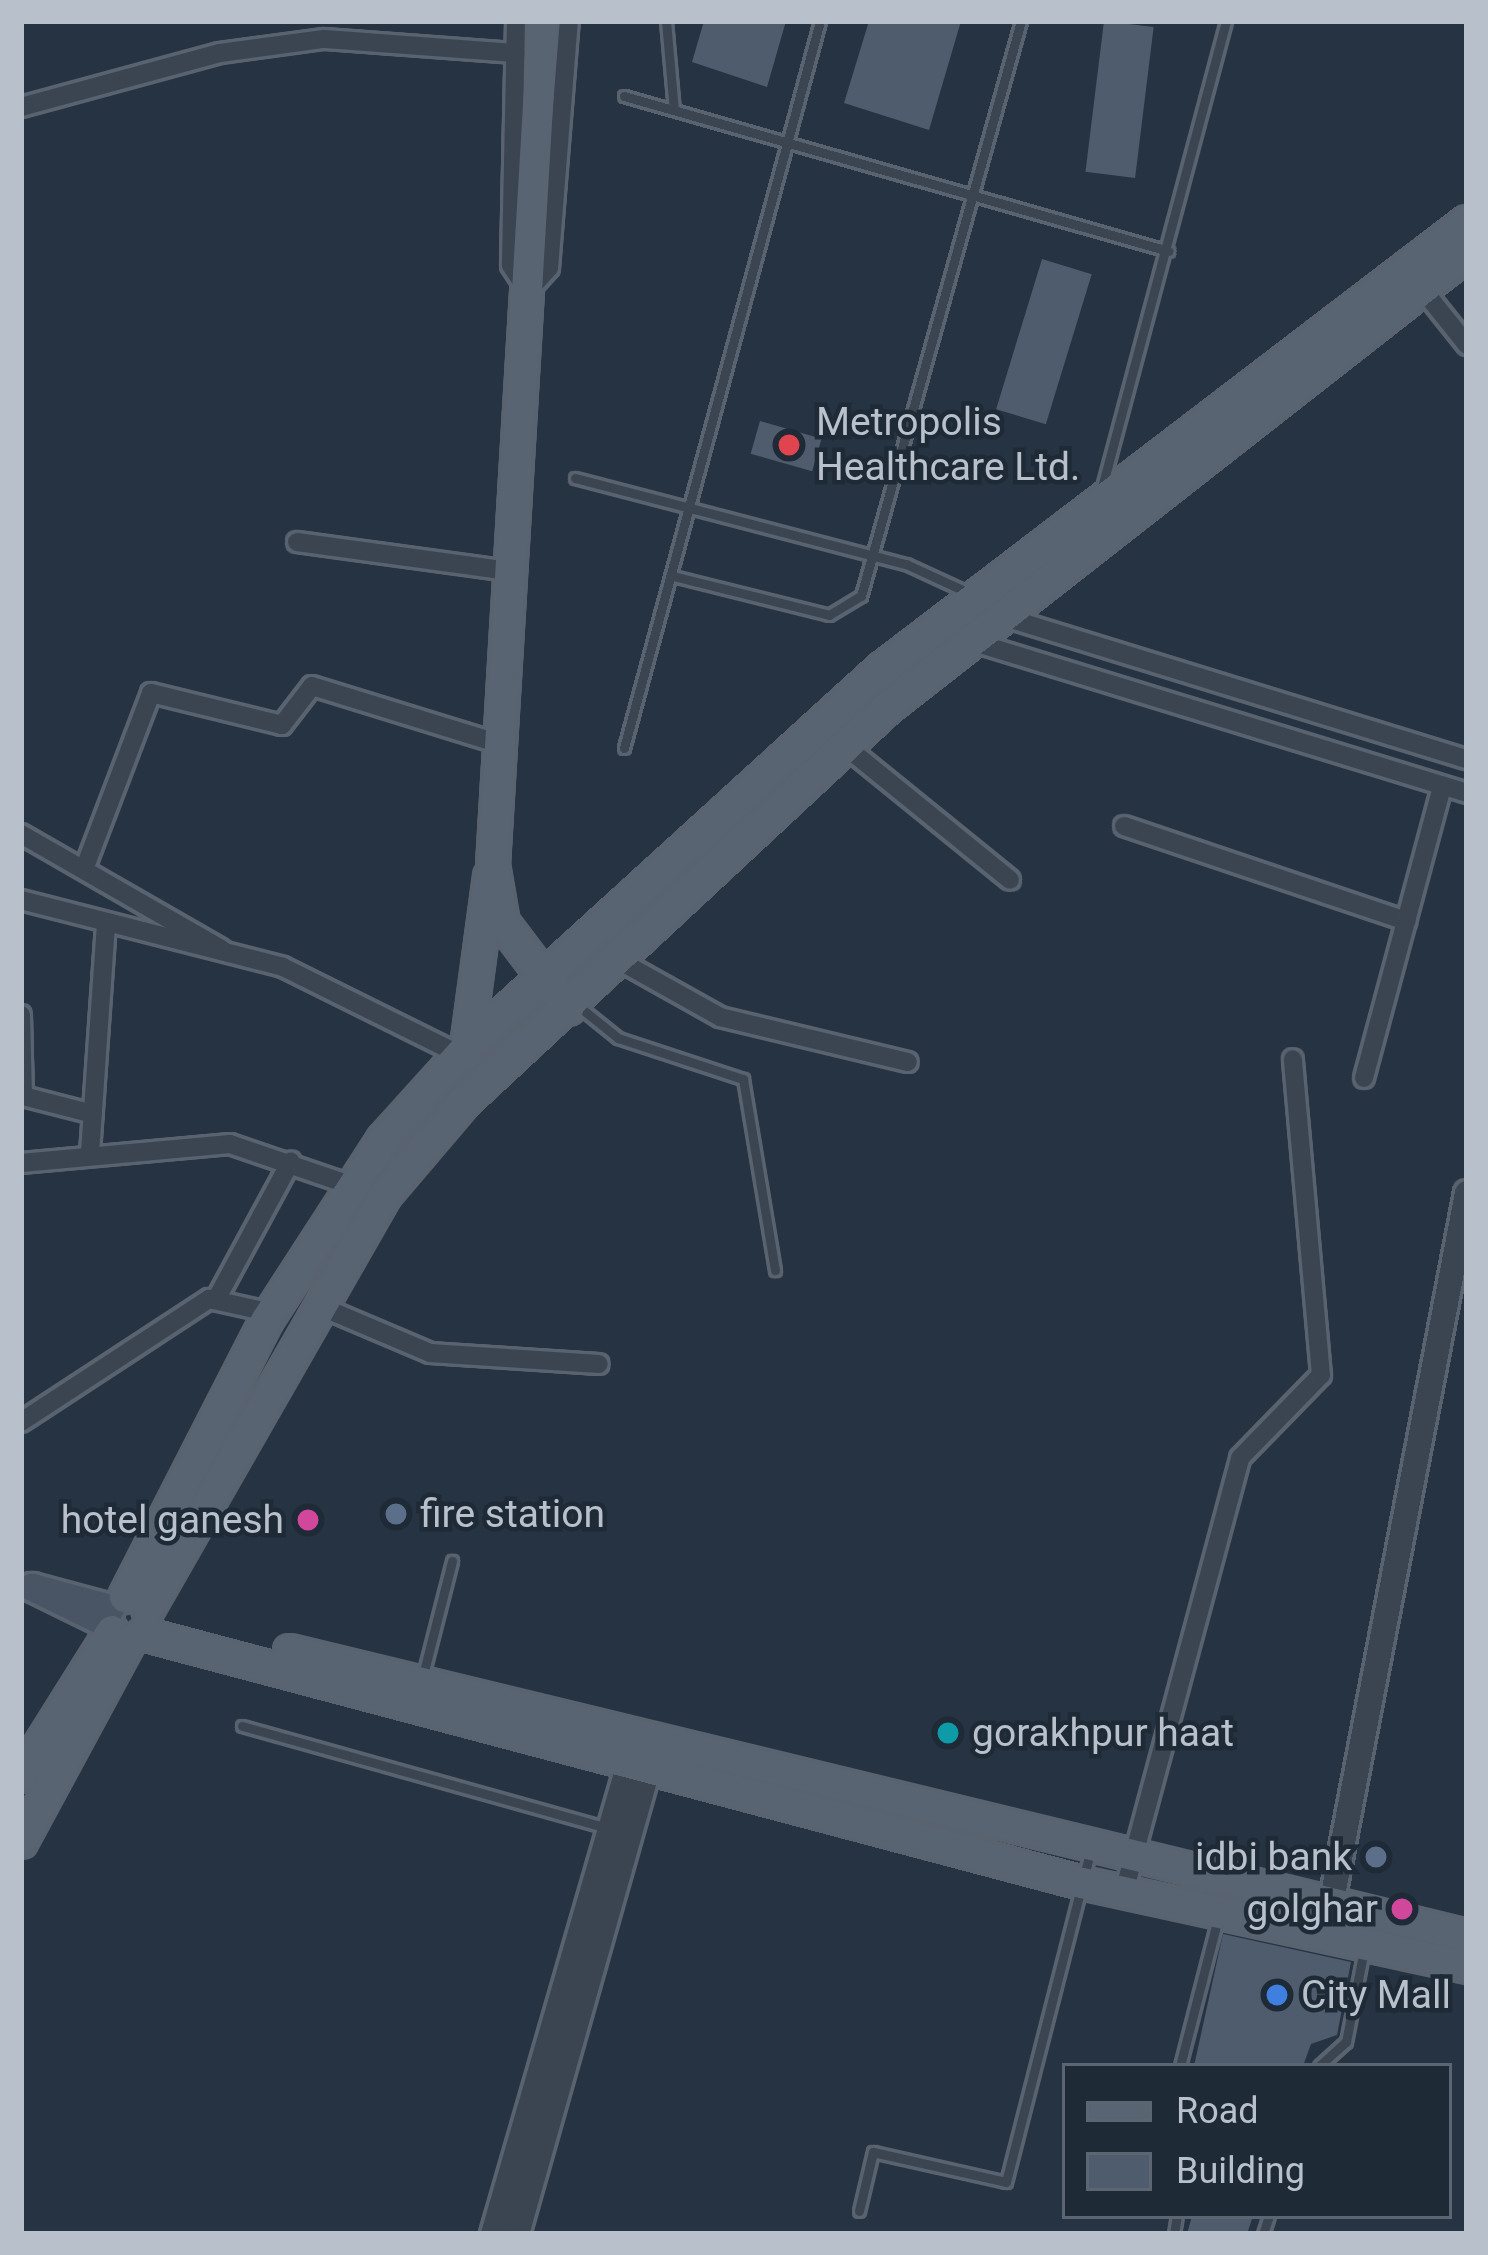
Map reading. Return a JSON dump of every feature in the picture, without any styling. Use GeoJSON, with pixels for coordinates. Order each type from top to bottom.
{"type":"FeatureCollection","features":[{"type":"Feature","properties":{"kind":"main road"},"geometry":{"type":"LineString","coordinates":[[465,1101],[463,1052],[494,865],[497,743],[543,21]]}},
{"type":"Feature","properties":{"kind":"main road"},"geometry":{"type":"LineString","coordinates":[[21,1776],[128,1620],[385,1195],[465,1101],[846,747],[1413,278],[1467,222]]}},
{"type":"Feature","properties":{"kind":"main road"},"geometry":{"type":"LineString","coordinates":[[21,1841],[272,1313],[353,1186],[463,1052],[542,974],[974,595],[1100,496],[1413,278],[1467,254]]}},
{"type":"Feature","properties":{"kind":"main road"},"geometry":{"type":"LineString","coordinates":[[494,865],[502,922],[571,1006]]}},
{"type":"Feature","properties":{"kind":"main road"},"geometry":{"type":"LineString","coordinates":[[27,1585],[128,1620],[643,1752],[1091,1849],[1327,1923],[1365,1945],[1467,1967]]}},
{"type":"Feature","properties":{"kind":"main road"},"geometry":{"type":"LineString","coordinates":[[128,1620],[421,1684],[1082,1883],[1219,1913],[1467,1936]]}},
{"type":"Feature","properties":{"kind":"street"},"geometry":{"type":"LineString","coordinates":[[516,21],[511,265],[527,291],[549,268],[569,21]]}},
{"type":"Feature","properties":{"kind":"street"},"geometry":{"type":"LineString","coordinates":[[21,106],[220,53],[324,39],[515,52]]}},
{"type":"Feature","properties":{"kind":"street"},"geometry":{"type":"LineString","coordinates":[[1413,278],[1467,345]]}},
{"type":"Feature","properties":{"kind":"street"},"geometry":{"type":"LineString","coordinates":[[297,542],[508,572]]}},
{"type":"Feature","properties":{"kind":"street"},"geometry":{"type":"LineString","coordinates":[[974,595],[1001,616],[1467,759]]}},
{"type":"Feature","properties":{"kind":"street"},"geometry":{"type":"LineString","coordinates":[[943,620],[969,642],[1467,793]]}},
{"type":"Feature","properties":{"kind":"street"},"geometry":{"type":"LineString","coordinates":[[85,867],[151,694],[282,725],[312,686],[497,743]]}},
{"type":"Feature","properties":{"kind":"street"},"geometry":{"type":"LineString","coordinates":[[846,747],[1010,880]]}},
{"type":"Feature","properties":{"kind":"street"},"geometry":{"type":"LineString","coordinates":[[1364,1078],[1442,786]]}},
{"type":"Feature","properties":{"kind":"street"},"geometry":{"type":"LineString","coordinates":[[1124,826],[1406,921]]}},
{"type":"Feature","properties":{"kind":"street"},"geometry":{"type":"LineString","coordinates":[[21,834],[221,949]]}},
{"type":"Feature","properties":{"kind":"street"},"geometry":{"type":"LineString","coordinates":[[21,900],[283,967],[463,1052]]}},
{"type":"Feature","properties":{"kind":"street"},"geometry":{"type":"LineString","coordinates":[[90,1153],[106,922]]}},
{"type":"Feature","properties":{"kind":"street"},"geometry":{"type":"LineString","coordinates":[[620,961],[720,1017],[908,1062]]}},
{"type":"Feature","properties":{"kind":"street"},"geometry":{"type":"LineString","coordinates":[[21,1015],[23,1096],[93,1114]]}},
{"type":"Feature","properties":{"kind":"street"},"geometry":{"type":"LineString","coordinates":[[1124,1892],[1240,1458],[1321,1375],[1293,1059]]}},
{"type":"Feature","properties":{"kind":"street"},"geometry":{"type":"LineString","coordinates":[[21,1162],[230,1144],[291,1161],[353,1186]]}},
{"type":"Feature","properties":{"kind":"street"},"geometry":{"type":"LineString","coordinates":[[21,1422],[218,1296],[291,1161]]}},
{"type":"Feature","properties":{"kind":"street"},"geometry":{"type":"LineString","coordinates":[[1327,1923],[1467,1193]]}},
{"type":"Feature","properties":{"kind":"street"},"geometry":{"type":"LineString","coordinates":[[218,1296],[272,1313]]}},
{"type":"Feature","properties":{"kind":"street"},"geometry":{"type":"LineString","coordinates":[[316,1305],[430,1353],[599,1364]]}},
{"type":"Feature","properties":{"kind":"street"},"geometry":{"type":"LineString","coordinates":[[494,2234],[607,1828],[643,1752]]}},
{"type":"Feature","properties":{"kind":"street"},"geometry":{"type":"LineString","coordinates":[[517,2234],[643,1752]]}},
{"type":"Feature","properties":{"kind":"lane"},"geometry":{"type":"LineString","coordinates":[[666,21],[674,110]]}},
{"type":"Feature","properties":{"kind":"lane"},"geometry":{"type":"LineString","coordinates":[[624,748],[820,21]]}},
{"type":"Feature","properties":{"kind":"lane"},"geometry":{"type":"LineString","coordinates":[[673,576],[829,615],[861,596],[880,556],[970,194],[1022,21]]}},
{"type":"Feature","properties":{"kind":"lane"},"geometry":{"type":"LineString","coordinates":[[1100,496],[1226,21]]}},
{"type":"Feature","properties":{"kind":"lane"},"geometry":{"type":"LineString","coordinates":[[624,96],[1168,251]]}},
{"type":"Feature","properties":{"kind":"lane"},"geometry":{"type":"LineString","coordinates":[[575,478],[880,556],[974,595]]}},
{"type":"Feature","properties":{"kind":"lane"},"geometry":{"type":"LineString","coordinates":[[571,1006],[618,1038],[743,1079],[775,1270]]}},
{"type":"Feature","properties":{"kind":"lane"},"geometry":{"type":"LineString","coordinates":[[421,1684],[452,1561]]}},
{"type":"Feature","properties":{"kind":"lane"},"geometry":{"type":"LineString","coordinates":[[242,1726],[607,1828]]}},
{"type":"Feature","properties":{"kind":"lane"},"geometry":{"type":"LineString","coordinates":[[859,2210],[872,2152],[1006,2182],[1091,1849]]}},
{"type":"Feature","properties":{"kind":"lane"},"geometry":{"type":"LineString","coordinates":[[1181,2063],[1219,1913]]}},
{"type":"Feature","properties":{"kind":"lane"},"geometry":{"type":"LineString","coordinates":[[1322,2063],[1346,2042],[1365,1945]]}},
{"type":"Feature","properties":{"kind":"building"},"geometry":{"type":"Polygon","coordinates":[[[704,21],[786,21],[767,87],[692,62],[704,21]]]}},
{"type":"Feature","properties":{"kind":"building"},"geometry":{"type":"Polygon","coordinates":[[[869,21],[961,21],[929,130],[844,103],[869,21]]]}},
{"type":"Feature","properties":{"kind":"building"},"geometry":{"type":"Polygon","coordinates":[[[1104,21],[1154,27],[1135,178],[1085,172],[1104,21]]]}},
{"type":"Feature","properties":{"kind":"building"},"geometry":{"type":"Polygon","coordinates":[[[1042,259],[1092,274],[1046,424],[996,409],[1042,259]]]}},
{"type":"Feature","properties":{"kind":"building"},"geometry":{"type":"Polygon","coordinates":[[[760,421],[822,439],[812,471],[751,454],[760,421]]]}},
{"type":"Feature","properties":{"kind":"building","name":"City Mall"},"geometry":{"type":"Polygon","coordinates":[[[1223,1934],[1351,1962],[1337,2035],[1311,2044],[1304,2063],[1195,2063],[1223,1934]]]}},
{"type":"Feature","properties":{"kind":"building"},"geometry":{"type":"Polygon","coordinates":[[[1191,2219],[1252,2219],[1247,2234],[1187,2234],[1191,2219]]]}},
{"type":"Feature","properties":{"kind":"place","name":"Metropolis Healthcare Ltd."},"geometry":{"type":"Point","coordinates":[789,445]}},
{"type":"Feature","properties":{"kind":"place","name":"fire station"},"geometry":{"type":"Point","coordinates":[396,1514]}},
{"type":"Feature","properties":{"kind":"place","name":"hotel ganesh"},"geometry":{"type":"Point","coordinates":[308,1520]}},
{"type":"Feature","properties":{"kind":"place","name":"gorakhpur haat"},"geometry":{"type":"Point","coordinates":[948,1733]}},
{"type":"Feature","properties":{"kind":"place","name":"idbi bank"},"geometry":{"type":"Point","coordinates":[1376,1857]}},
{"type":"Feature","properties":{"kind":"place","name":"golghar"},"geometry":{"type":"Point","coordinates":[1402,1909]}},
{"type":"Feature","properties":{"kind":"place","name":"City Mall"},"geometry":{"type":"Point","coordinates":[1277,1995]}}]}
